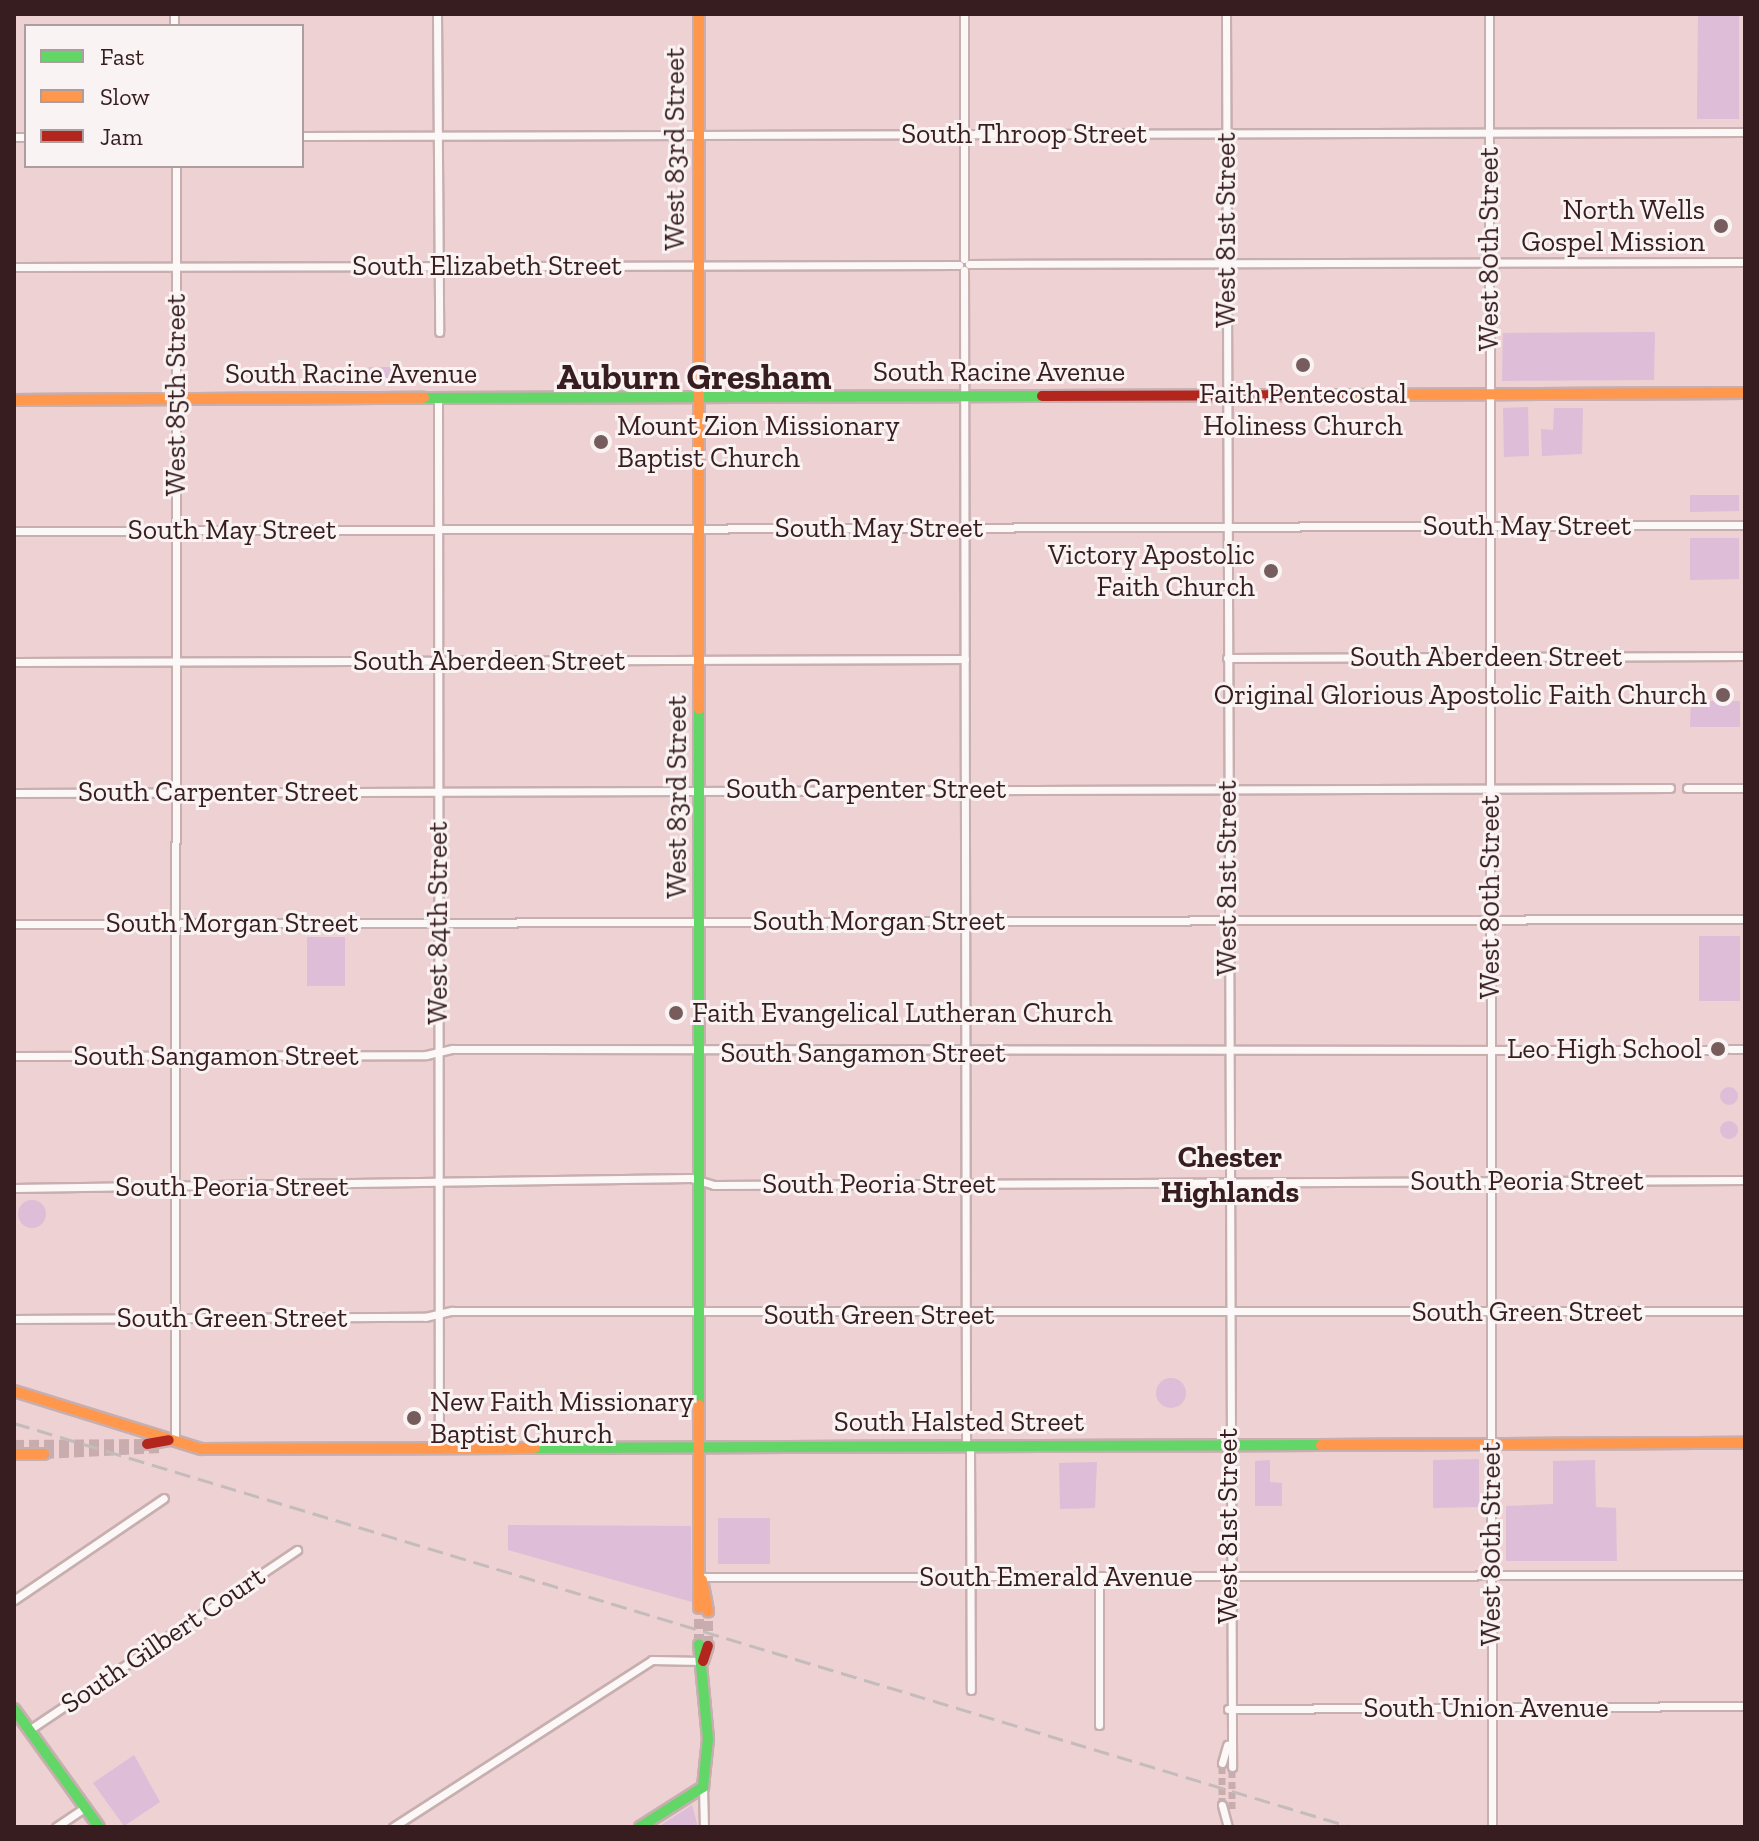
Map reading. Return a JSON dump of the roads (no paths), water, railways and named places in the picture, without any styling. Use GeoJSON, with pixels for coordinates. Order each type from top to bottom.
{"type":"FeatureCollection","features":[{"type":"Feature","properties":{"kind":"street"},"geometry":{"type":"LineString","coordinates":[[437,14],[439,332]]}},
{"type":"Feature","properties":{"kind":"street","name":"West 83rd Street"},"geometry":{"type":"LineString","coordinates":[[699,14],[703,1610]]}},
{"type":"Feature","properties":{"kind":"street"},"geometry":{"type":"LineString","coordinates":[[964,14],[965,1184],[971,1690]]}},
{"type":"Feature","properties":{"kind":"street","name":"West 81st Street"},"geometry":{"type":"LineString","coordinates":[[1226,14],[1228,1743],[1232,1767]]}},
{"type":"Feature","properties":{"kind":"street","name":"West 80th Street"},"geometry":{"type":"LineString","coordinates":[[1489,14],[1492,1827]]}},
{"type":"Feature","properties":{"kind":"street","name":"South Throop Street"},"geometry":{"type":"LineString","coordinates":[[304,136],[1745,132]]}},
{"type":"Feature","properties":{"kind":"street","name":"West 85th Street"},"geometry":{"type":"LineString","coordinates":[[175,1439],[176,168]]}},
{"type":"Feature","properties":{"kind":"street","name":"South Elizabeth Street"},"geometry":{"type":"LineString","coordinates":[[14,267],[1745,262]]}},
{"type":"Feature","properties":{"kind":"street","name":"South Racine Avenue"},"geometry":{"type":"LineString","coordinates":[[14,400],[1745,393]]}},
{"type":"Feature","properties":{"kind":"street","name":"West 84th Street"},"geometry":{"type":"LineString","coordinates":[[438,398],[439,1448]]}},
{"type":"Feature","properties":{"kind":"street","name":"South May Street"},"geometry":{"type":"LineString","coordinates":[[14,531],[1745,525]]}},
{"type":"Feature","properties":{"kind":"street","name":"South Aberdeen Street"},"geometry":{"type":"LineString","coordinates":[[1227,658],[1745,656]]}},
{"type":"Feature","properties":{"kind":"street","name":"South Aberdeen Street"},"geometry":{"type":"LineString","coordinates":[[14,662],[965,659]]}},
{"type":"Feature","properties":{"kind":"street","name":"South Carpenter Street"},"geometry":{"type":"LineString","coordinates":[[14,793],[1670,788]]}},
{"type":"Feature","properties":{"kind":"street"},"geometry":{"type":"LineString","coordinates":[[1687,788],[1745,788]]}},
{"type":"Feature","properties":{"kind":"street","name":"South Morgan Street"},"geometry":{"type":"LineString","coordinates":[[14,924],[1745,919]]}},
{"type":"Feature","properties":{"kind":"street"},"geometry":{"type":"LineString","coordinates":[[1730,1049],[1745,1049]]}},
{"type":"Feature","properties":{"kind":"street","name":"South Sangamon Street"},"geometry":{"type":"LineString","coordinates":[[14,1056],[701,1051],[965,1054],[1713,1050]]}},
{"type":"Feature","properties":{"kind":"street","name":"South Peoria Street"},"geometry":{"type":"LineString","coordinates":[[14,1188],[702,1181],[965,1184],[1745,1180]]}},
{"type":"Feature","properties":{"kind":"street","name":"South Green Street"},"geometry":{"type":"LineString","coordinates":[[14,1319],[439,1314],[1745,1311]]}},
{"type":"Feature","properties":{"kind":"street"},"geometry":{"type":"LineString","coordinates":[[14,1391],[175,1439]]}},
{"type":"Feature","properties":{"kind":"street"},"geometry":{"type":"LineString","coordinates":[[161,1448],[175,1439]]}},
{"type":"Feature","properties":{"kind":"street","name":"South Halsted Street"},"geometry":{"type":"LineString","coordinates":[[147,1444],[175,1439],[201,1449],[1745,1443]]}},
{"type":"Feature","properties":{"kind":"street"},"geometry":{"type":"LineString","coordinates":[[14,1454],[44,1454]]}},
{"type":"Feature","properties":{"kind":"street"},"geometry":{"type":"LineString","coordinates":[[14,1600],[164,1498]]}},
{"type":"Feature","properties":{"kind":"street","name":"South Gilbert Court"},"geometry":{"type":"LineString","coordinates":[[29,1730],[297,1550]]}},
{"type":"Feature","properties":{"kind":"street","name":"South Emerald Avenue"},"geometry":{"type":"LineString","coordinates":[[702,1579],[1745,1575]]}},
{"type":"Feature","properties":{"kind":"street"},"geometry":{"type":"LineString","coordinates":[[1099,1577],[1099,1725]]}},
{"type":"Feature","properties":{"kind":"street"},"geometry":{"type":"LineString","coordinates":[[703,1645],[704,1827]]}},
{"type":"Feature","properties":{"kind":"street"},"geometry":{"type":"LineString","coordinates":[[393,1827],[652,1660],[703,1661]]}},
{"type":"Feature","properties":{"kind":"street","name":"South Union Avenue"},"geometry":{"type":"LineString","coordinates":[[1228,1709],[1745,1706]]}},
{"type":"Feature","properties":{"kind":"street"},"geometry":{"type":"LineString","coordinates":[[14,1709],[99,1827]]}},
{"type":"Feature","properties":{"kind":"street","name":"West 81st Street"},"geometry":{"type":"LineString","coordinates":[[1222,1763],[1228,1743]]}},
{"type":"Feature","properties":{"kind":"street"},"geometry":{"type":"LineString","coordinates":[[640,1827],[703,1787]]}},
{"type":"Feature","properties":{"kind":"street"},"geometry":{"type":"LineString","coordinates":[[1222,1805],[1228,1824]]}},
{"type":"Feature","properties":{"kind":"street"},"geometry":{"type":"LineString","coordinates":[[56,1827],[84,1808]]}},
{"type":"Feature","properties":{"kind":"street"},"geometry":{"type":"LineString","coordinates":[[1228,1824],[1232,1809]]}},
{"type":"Feature","properties":{"kind":"tunnel"},"geometry":{"type":"LineString","coordinates":[[14,1445],[147,1444]]}},
{"type":"Feature","properties":{"kind":"tunnel"},"geometry":{"type":"LineString","coordinates":[[44,1454],[161,1448]]}},
{"type":"Feature","properties":{"kind":"tunnel"},"geometry":{"type":"LineString","coordinates":[[699,1608],[699,1644]]}},
{"type":"Feature","properties":{"kind":"tunnel"},"geometry":{"type":"LineString","coordinates":[[708,1611],[708,1646]]}},
{"type":"Feature","properties":{"kind":"tunnel"},"geometry":{"type":"LineString","coordinates":[[1222,1763],[1222,1805]]}},
{"type":"Feature","properties":{"kind":"tunnel"},"geometry":{"type":"LineString","coordinates":[[1232,1767],[1232,1809]]}},
{"type":"Feature","properties":{"kind":"railway"},"geometry":{"type":"LineString","coordinates":[[14,1423],[1351,1827]]}},
{"type":"Feature","properties":{"kind":"place","name":"North Wells Gospel Mission"},"geometry":{"type":"Point","coordinates":[1721,226]}},
{"type":"Feature","properties":{"kind":"place","name":"Faith Pentecostal Holiness Church"},"geometry":{"type":"Point","coordinates":[1303,365]}},
{"type":"Feature","properties":{"kind":"place","name":"Mount Zion Missionary Baptist Church"},"geometry":{"type":"Point","coordinates":[601,442]}},
{"type":"Feature","properties":{"kind":"place","name":"Victory Apostolic Faith Church"},"geometry":{"type":"Point","coordinates":[1271,571]}},
{"type":"Feature","properties":{"kind":"place","name":"Original Glorious Apostolic Faith Church"},"geometry":{"type":"Point","coordinates":[1723,695]}},
{"type":"Feature","properties":{"kind":"place","name":"Faith Evangelical Lutheran Church"},"geometry":{"type":"Point","coordinates":[676,1013]}},
{"type":"Feature","properties":{"kind":"place","name":"Leo High School"},"geometry":{"type":"Point","coordinates":[1718,1049]}},
{"type":"Feature","properties":{"kind":"place","name":"New Faith Missionary Baptist Church"},"geometry":{"type":"Point","coordinates":[414,1418]}},
{"type":"Feature","properties":{"kind":"district","name":"Auburn Gresham"},"geometry":{"type":"Point","coordinates":[694,377]}},
{"type":"Feature","properties":{"kind":"district","name":"Chester Highlands"},"geometry":{"type":"Point","coordinates":[1230,1174]}}]}
